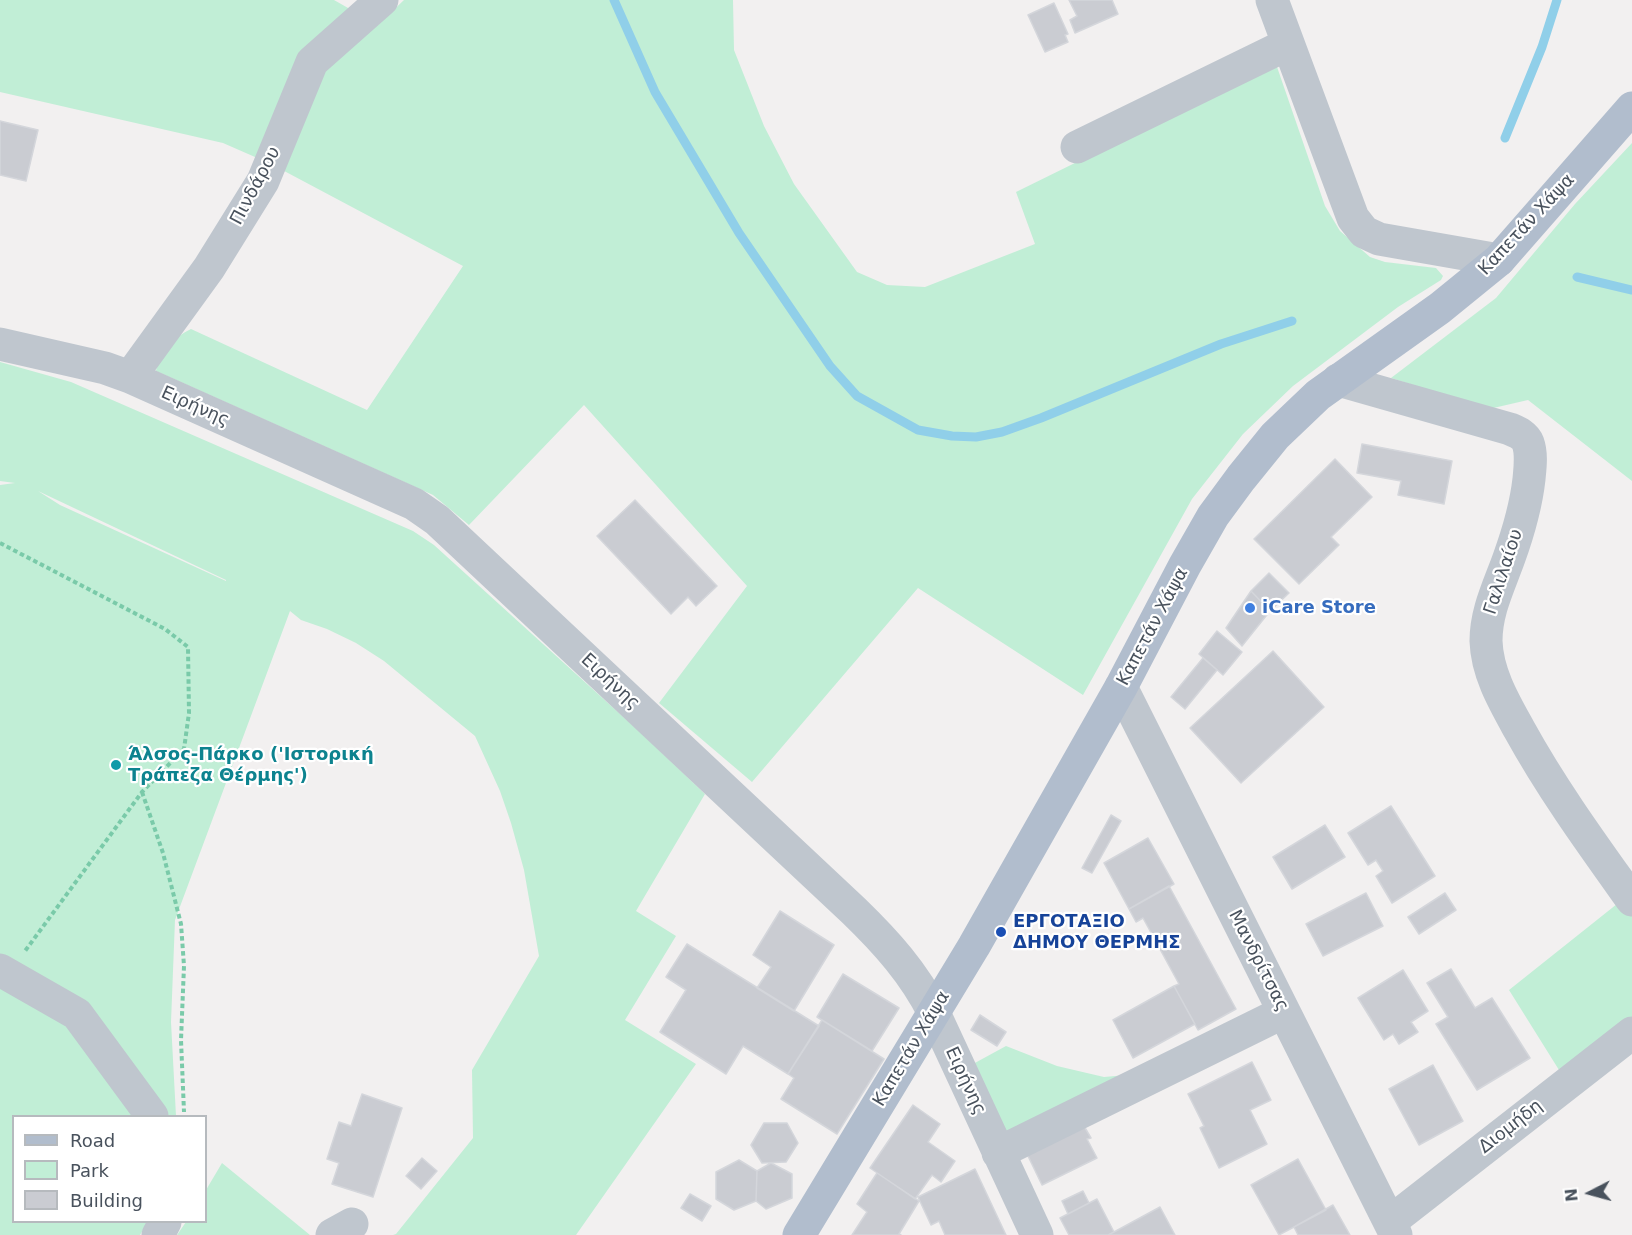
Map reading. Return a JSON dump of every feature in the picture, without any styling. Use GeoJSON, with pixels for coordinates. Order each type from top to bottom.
{"type":"FeatureCollection","features":[{"type":"Feature","properties":{"kind":"main road","name":"Καπετάν Χάψα"},"geometry":{"type":"LineString","coordinates":[[799,1235],[934,1013],[1121,687],[1185,565],[1213,516],[1234,487],[1275,436],[1318,394],[1440,308],[1499,260],[1630,113]]}},
{"type":"Feature","properties":{"kind":"street","name":"Πινδάρου"},"geometry":{"type":"LineString","coordinates":[[130,377],[209,268],[263,181],[312,62],[382,0]]}},
{"type":"Feature","properties":{"kind":"street"},"geometry":{"type":"LineString","coordinates":[[1272,0],[1353,218],[1364,232],[1379,239],[1499,260]]}},
{"type":"Feature","properties":{"kind":"street"},"geometry":{"type":"LineString","coordinates":[[1077,147],[1288,44]]}},
{"type":"Feature","properties":{"kind":"street","name":"Ειρήνης"},"geometry":{"type":"LineString","coordinates":[[0,344],[105,368],[130,377],[414,504],[437,520],[854,910],[910,972],[934,1013],[1036,1235]]}},
{"type":"Feature","properties":{"kind":"street","name":"Γαλιλαίου"},"geometry":{"type":"LineString","coordinates":[[1338,380],[1510,429],[1525,439],[1530,455],[1528,488],[1513,548],[1490,610],[1486,643],[1488,658],[1500,695],[1531,751],[1581,829],[1632,900]]}},
{"type":"Feature","properties":{"kind":"street","name":"Μανδρίτσας"},"geometry":{"type":"LineString","coordinates":[[1121,687],[1393,1228]]}},
{"type":"Feature","properties":{"kind":"street"},"geometry":{"type":"LineString","coordinates":[[4,972],[77,1014],[151,1115]]}},
{"type":"Feature","properties":{"kind":"street"},"geometry":{"type":"LineString","coordinates":[[998,1153],[1284,1012]]}},
{"type":"Feature","properties":{"kind":"street","name":"Διομήδη"},"geometry":{"type":"LineString","coordinates":[[1393,1228],[1632,1033]]}},
{"type":"Feature","properties":{"kind":"path"},"geometry":{"type":"LineString","coordinates":[[0,543],[165,629],[188,647],[189,713],[184,749],[142,792],[4,972]]}},
{"type":"Feature","properties":{"kind":"path"},"geometry":{"type":"LineString","coordinates":[[142,792],[163,853],[181,924],[184,966],[181,1040],[185,1115]]}},
{"type":"Feature","properties":{"kind":"green space"},"geometry":{"type":"Polygon","coordinates":[[[0,0],[334,0],[378,25],[404,0],[733,0],[734,50],[764,126],[794,184],[857,272],[887,285],[925,287],[1035,244],[1016,192],[1276,64],[1325,206],[1340,231],[1370,257],[1385,262],[1436,268],[1443,276],[1441,280],[1398,307],[1293,386],[1243,434],[1192,499],[1083,695],[918,588],[752,782],[659,703],[747,586],[584,405],[469,525],[433,495],[156,371],[168,346],[191,329],[367,410],[463,266],[271,164],[223,143],[0,92],[0,0]]]}},
{"type":"Feature","properties":{"kind":"green space"},"geometry":{"type":"Polygon","coordinates":[[[1632,143],[1632,481],[1528,400],[1489,409],[1391,378],[1496,298],[1575,204],[1632,143]]]}},
{"type":"Feature","properties":{"kind":"green space"},"geometry":{"type":"Polygon","coordinates":[[[0,362],[71,382],[413,531],[434,545],[705,794],[636,911],[676,936],[625,1020],[696,1064],[576,1235],[393,1235],[473,1138],[472,1070],[539,956],[524,870],[511,823],[500,791],[475,736],[384,661],[356,643],[301,620],[290,611],[175,920],[171,1022],[176,1115],[12,1115],[12,1223],[147,1223],[140,1235],[0,1235],[0,485],[15,483],[0,481],[0,362]],[[38,491],[60,505],[226,580],[38,491]]]}},
{"type":"Feature","properties":{"kind":"green space"},"geometry":{"type":"Polygon","coordinates":[[[1622,900],[1632,913],[1632,1020],[1559,1070],[1509,990],[1622,900]]]}},
{"type":"Feature","properties":{"kind":"green space"},"geometry":{"type":"Polygon","coordinates":[[[1006,1046],[1057,1066],[1104,1077],[1138,1074],[1001,1134],[973,1064],[1006,1046]]]}},
{"type":"Feature","properties":{"kind":"green space"},"geometry":{"type":"Polygon","coordinates":[[[222,1163],[310,1235],[177,1235],[185,1223],[207,1223],[207,1188],[222,1163]]]}},
{"type":"Feature","properties":{"kind":"building"},"geometry":{"type":"Polygon","coordinates":[[[1069,0],[1112,0],[1118,14],[1075,33],[1070,20],[1077,16],[1069,0]]]}},
{"type":"Feature","properties":{"kind":"building"},"geometry":{"type":"Polygon","coordinates":[[[1054,3],[1068,34],[1065,35],[1068,42],[1045,52],[1028,15],[1054,3]]]}},
{"type":"Feature","properties":{"kind":"building"},"geometry":{"type":"Polygon","coordinates":[[[0,121],[38,130],[26,181],[0,175],[0,121]]]}},
{"type":"Feature","properties":{"kind":"building"},"geometry":{"type":"Polygon","coordinates":[[[1362,444],[1452,461],[1444,504],[1398,495],[1401,481],[1357,473],[1362,444]]]}},
{"type":"Feature","properties":{"kind":"building"},"geometry":{"type":"Polygon","coordinates":[[[1335,459],[1372,497],[1331,537],[1339,545],[1299,584],[1254,539],[1335,459]]]}},
{"type":"Feature","properties":{"kind":"building"},"geometry":{"type":"Polygon","coordinates":[[[635,500],[717,586],[696,606],[688,597],[671,614],[597,536],[635,500]]]}},
{"type":"Feature","properties":{"kind":"building"},"geometry":{"type":"Polygon","coordinates":[[[1269,573],[1289,593],[1270,611],[1251,591],[1269,573]]]}},
{"type":"Feature","properties":{"kind":"building"},"geometry":{"type":"Polygon","coordinates":[[[1251,591],[1270,611],[1242,646],[1226,628],[1251,591]]]}},
{"type":"Feature","properties":{"kind":"building"},"geometry":{"type":"Polygon","coordinates":[[[1217,631],[1242,652],[1223,675],[1199,654],[1217,631]]]}},
{"type":"Feature","properties":{"kind":"building"},"geometry":{"type":"Polygon","coordinates":[[[1273,651],[1324,707],[1241,783],[1190,728],[1273,651]]]}},
{"type":"Feature","properties":{"kind":"building"},"geometry":{"type":"Polygon","coordinates":[[[1203,658],[1217,670],[1185,709],[1171,697],[1203,658]]]}},
{"type":"Feature","properties":{"kind":"building"},"geometry":{"type":"Polygon","coordinates":[[[1391,806],[1435,876],[1392,903],[1376,876],[1383,871],[1376,860],[1368,865],[1348,833],[1391,806]]]}},
{"type":"Feature","properties":{"kind":"building"},"geometry":{"type":"Polygon","coordinates":[[[1111,815],[1121,821],[1092,873],[1082,868],[1111,815]]]}},
{"type":"Feature","properties":{"kind":"building"},"geometry":{"type":"Polygon","coordinates":[[[1325,825],[1345,857],[1292,889],[1273,857],[1325,825]]]}},
{"type":"Feature","properties":{"kind":"building"},"geometry":{"type":"Polygon","coordinates":[[[1148,838],[1174,884],[1129,909],[1104,863],[1148,838]]]}},
{"type":"Feature","properties":{"kind":"building"},"geometry":{"type":"Polygon","coordinates":[[[1169,886],[1236,1009],[1198,1030],[1174,986],[1179,984],[1143,918],[1136,922],[1129,909],[1169,886]]]}},
{"type":"Feature","properties":{"kind":"building"},"geometry":{"type":"Polygon","coordinates":[[[1366,893],[1383,926],[1323,956],[1306,924],[1366,893]]]}},
{"type":"Feature","properties":{"kind":"building"},"geometry":{"type":"Polygon","coordinates":[[[1445,893],[1456,910],[1419,934],[1408,917],[1445,893]]]}},
{"type":"Feature","properties":{"kind":"building"},"geometry":{"type":"Polygon","coordinates":[[[780,911],[834,945],[794,1011],[757,988],[771,967],[753,955],[780,911]]]}},
{"type":"Feature","properties":{"kind":"building"},"geometry":{"type":"Polygon","coordinates":[[[687,944],[819,1026],[788,1074],[743,1046],[726,1074],[660,1032],[686,990],[666,977],[687,944]]]}},
{"type":"Feature","properties":{"kind":"building"},"geometry":{"type":"Polygon","coordinates":[[[1451,969],[1475,1008],[1492,998],[1530,1058],[1477,1090],[1436,1024],[1448,1017],[1427,983],[1451,969]]]}},
{"type":"Feature","properties":{"kind":"building"},"geometry":{"type":"Polygon","coordinates":[[[1403,970],[1428,1011],[1411,1022],[1418,1032],[1399,1044],[1393,1034],[1384,1040],[1358,998],[1403,970]]]}},
{"type":"Feature","properties":{"kind":"building"},"geometry":{"type":"Polygon","coordinates":[[[843,974],[899,1008],[872,1051],[817,1017],[843,974]]]}},
{"type":"Feature","properties":{"kind":"building"},"geometry":{"type":"Polygon","coordinates":[[[1174,986],[1195,1024],[1133,1058],[1113,1020],[1174,986]]]}},
{"type":"Feature","properties":{"kind":"building"},"geometry":{"type":"Polygon","coordinates":[[[980,1015],[1006,1032],[997,1046],[971,1030],[980,1015]]]}},
{"type":"Feature","properties":{"kind":"building"},"geometry":{"type":"Polygon","coordinates":[[[822,1020],[884,1059],[837,1134],[781,1099],[794,1078],[788,1074],[822,1020]]]}},
{"type":"Feature","properties":{"kind":"building"},"geometry":{"type":"Polygon","coordinates":[[[1252,1062],[1271,1100],[1250,1110],[1267,1144],[1219,1168],[1200,1128],[1204,1126],[1188,1094],[1252,1062]]]}},
{"type":"Feature","properties":{"kind":"building"},"geometry":{"type":"Polygon","coordinates":[[[1433,1065],[1463,1121],[1419,1145],[1389,1089],[1433,1065]]]}},
{"type":"Feature","properties":{"kind":"building"},"geometry":{"type":"Polygon","coordinates":[[[362,1094],[402,1108],[373,1197],[332,1184],[339,1163],[327,1159],[339,1122],[351,1126],[362,1094]]]}},
{"type":"Feature","properties":{"kind":"building"},"geometry":{"type":"Polygon","coordinates":[[[913,1105],[940,1124],[928,1142],[955,1161],[941,1182],[932,1175],[915,1199],[870,1168],[913,1105]]]}},
{"type":"Feature","properties":{"kind":"building"},"geometry":{"type":"Polygon","coordinates":[[[764,1123],[787,1123],[798,1143],[786,1162],[762,1163],[751,1145],[764,1123]]]}},
{"type":"Feature","properties":{"kind":"building"},"geometry":{"type":"Polygon","coordinates":[[[1084,1126],[1091,1138],[1087,1139],[1097,1158],[1042,1185],[1027,1154],[1084,1126]]]}},
{"type":"Feature","properties":{"kind":"building"},"geometry":{"type":"Polygon","coordinates":[[[422,1158],[437,1171],[421,1189],[406,1176],[422,1158]]]}},
{"type":"Feature","properties":{"kind":"building"},"geometry":{"type":"Polygon","coordinates":[[[1298,1159],[1326,1210],[1279,1235],[1251,1185],[1298,1159]]]}},
{"type":"Feature","properties":{"kind":"building"},"geometry":{"type":"Polygon","coordinates":[[[739,1160],[757,1171],[756,1201],[734,1210],[716,1199],[716,1172],[739,1160]]]}},
{"type":"Feature","properties":{"kind":"building"},"geometry":{"type":"Polygon","coordinates":[[[771,1163],[792,1174],[792,1198],[766,1209],[756,1201],[757,1171],[771,1163]]]}},
{"type":"Feature","properties":{"kind":"building"},"geometry":{"type":"Polygon","coordinates":[[[975,1169],[1006,1235],[945,1235],[939,1221],[931,1225],[918,1197],[975,1169]]]}},
{"type":"Feature","properties":{"kind":"building"},"geometry":{"type":"Polygon","coordinates":[[[877,1173],[919,1201],[899,1234],[901,1235],[852,1235],[867,1212],[857,1204],[877,1173]]]}},
{"type":"Feature","properties":{"kind":"building"},"geometry":{"type":"Polygon","coordinates":[[[1083,1191],[1089,1203],[1068,1214],[1062,1201],[1083,1191]]]}},
{"type":"Feature","properties":{"kind":"building"},"geometry":{"type":"Polygon","coordinates":[[[690,1194],[711,1206],[702,1221],[681,1208],[690,1194]]]}},
{"type":"Feature","properties":{"kind":"building"},"geometry":{"type":"Polygon","coordinates":[[[1097,1199],[1114,1232],[1108,1235],[1069,1235],[1060,1218],[1097,1199]]]}},
{"type":"Feature","properties":{"kind":"building"},"geometry":{"type":"Polygon","coordinates":[[[1333,1205],[1350,1235],[1298,1235],[1294,1227],[1333,1205]]]}},
{"type":"Feature","properties":{"kind":"building"},"geometry":{"type":"Polygon","coordinates":[[[1160,1207],[1175,1235],[1108,1235],[1114,1232],[1160,1207]]]}},
{"type":"Feature","properties":{"kind":"waterway"},"geometry":{"type":"LineString","coordinates":[[614,0],[655,92],[739,233],[830,366],[857,396],[918,430],[952,436],[976,437],[1002,432],[1221,344],[1292,321]]}},
{"type":"Feature","properties":{"kind":"waterway"},"geometry":{"type":"LineString","coordinates":[[1505,138],[1542,47],[1557,0]]}},
{"type":"Feature","properties":{"kind":"waterway"},"geometry":{"type":"LineString","coordinates":[[1577,277],[1632,290]]}},
{"type":"Feature","properties":{"kind":"place","name":"iCare Store"},"geometry":{"type":"Point","coordinates":[1250,608]}},
{"type":"Feature","properties":{"kind":"place","name":"Άλσος-Πάρκο ('Ιστορική Τράπεζα Θέρμης')"},"geometry":{"type":"Point","coordinates":[116,765]}},
{"type":"Feature","properties":{"kind":"place","name":"ΕΡΓΟΤΑΞΙΟ ΔΗΜΟΥ ΘΕΡΜΗΣ"},"geometry":{"type":"Point","coordinates":[1001,932]}}]}
